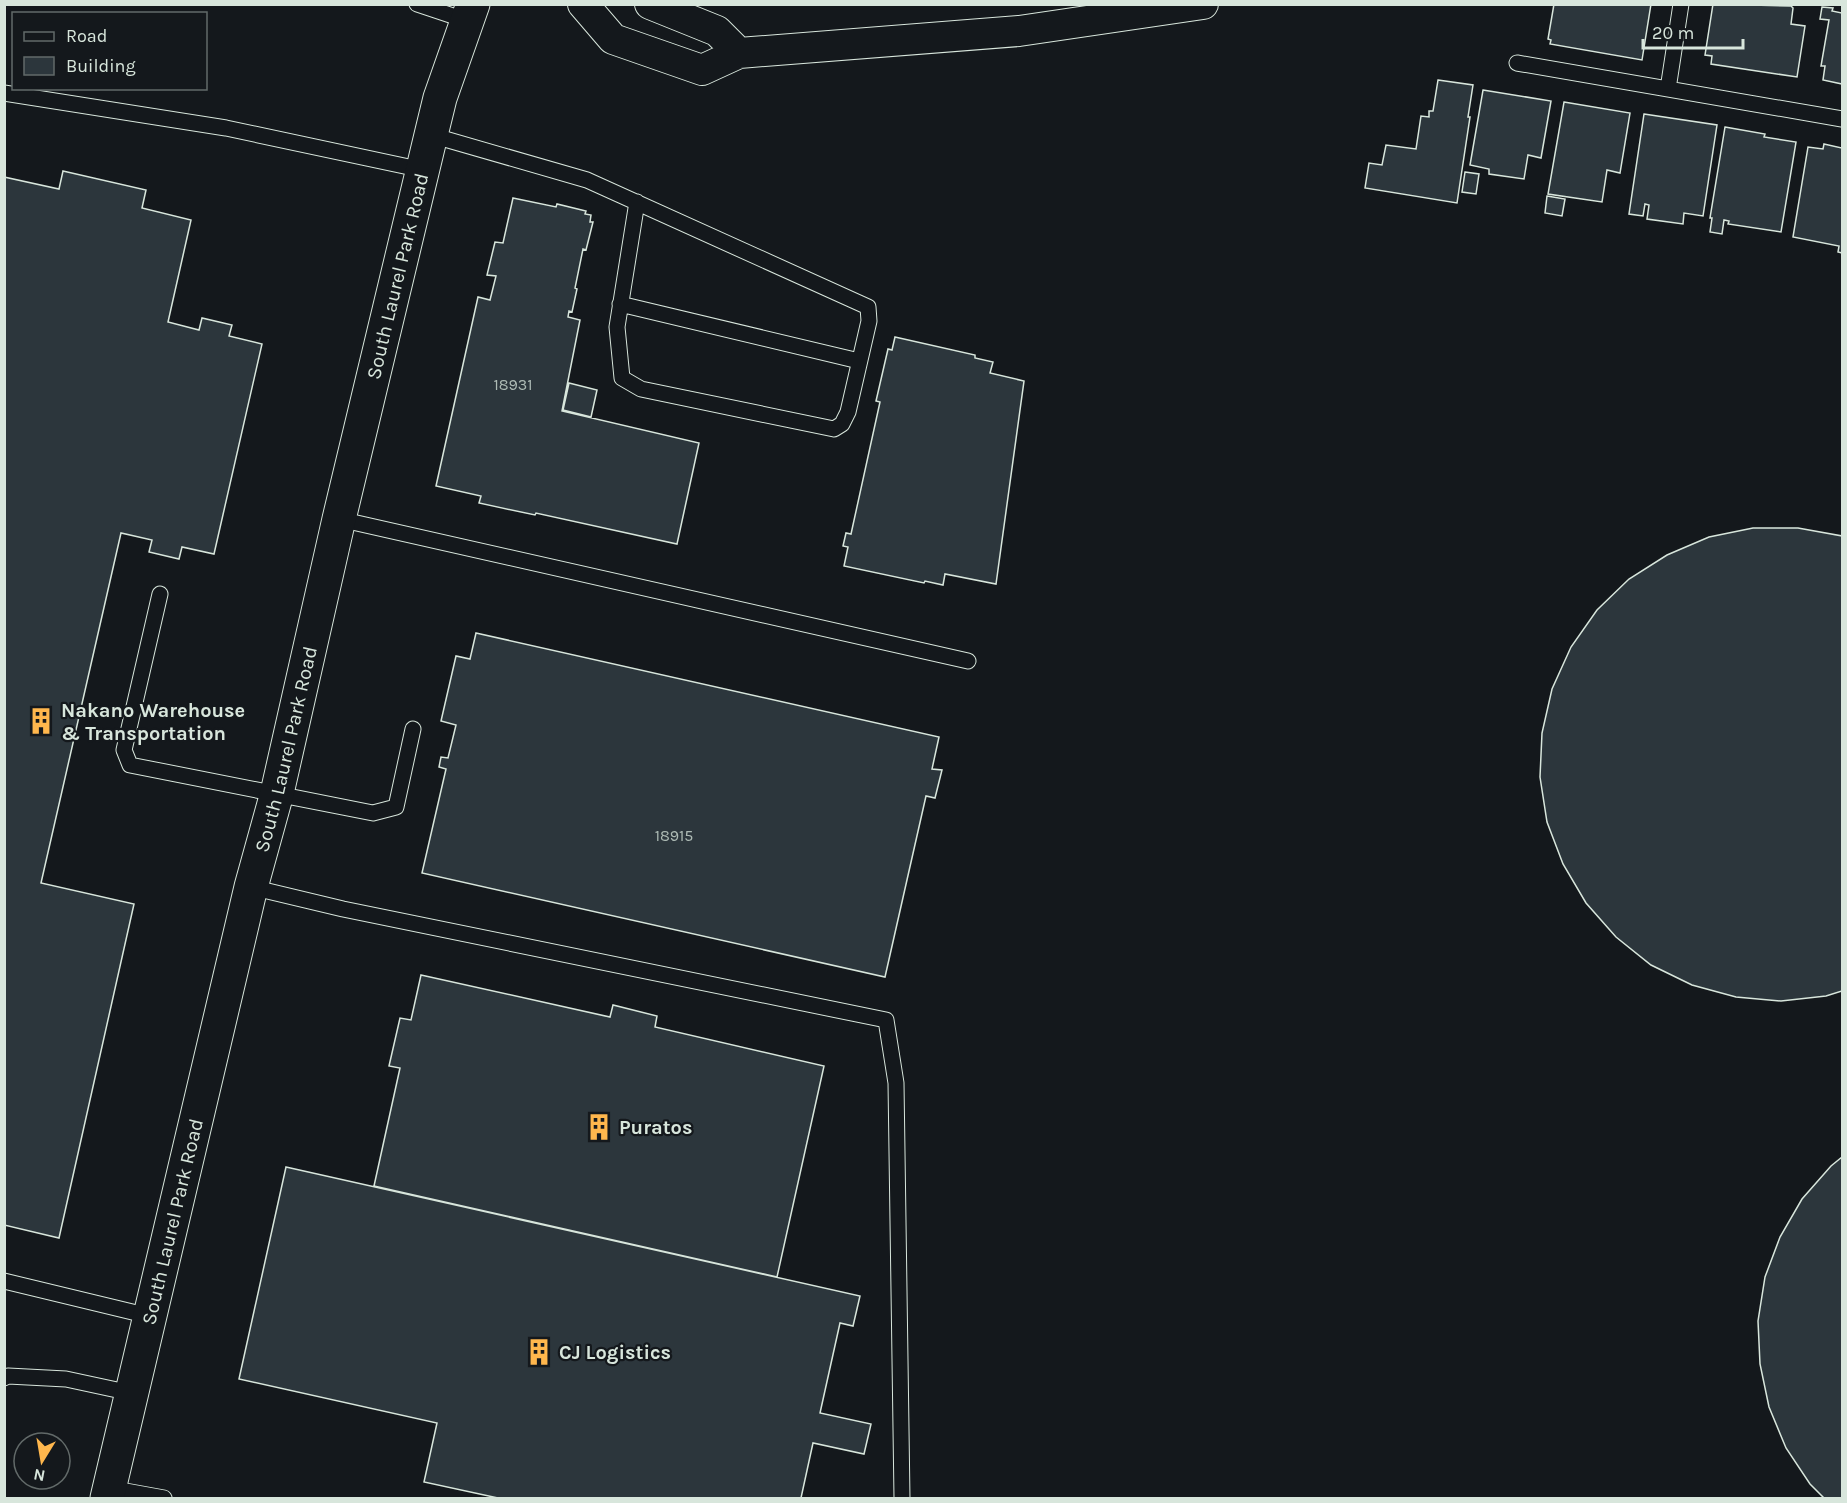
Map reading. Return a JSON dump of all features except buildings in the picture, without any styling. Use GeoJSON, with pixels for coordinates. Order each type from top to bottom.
{"type":"FeatureCollection","features":[{"type":"Feature","properties":{"kind":"street"},"geometry":{"type":"LineString","coordinates":[[583,4],[613,39],[702,70],[739,53],[1019,31],[1203,4]]}},
{"type":"Feature","properties":{"kind":"street"},"geometry":{"type":"LineString","coordinates":[[650,4],[717,31],[739,53]]}},
{"type":"Feature","properties":{"kind":"street","name":"South Laurel Park Road"},"geometry":{"type":"LineString","coordinates":[[108,1493],[251,887],[277,793],[339,519],[440,98],[470,13]]}},
{"type":"Feature","properties":{"kind":"lane"},"geometry":{"type":"LineString","coordinates":[[417,4],[470,13]]}},
{"type":"Feature","properties":{"kind":"lane"},"geometry":{"type":"LineString","coordinates":[[1668,89],[1681,4]]}},
{"type":"Feature","properties":{"kind":"lane"},"geometry":{"type":"LineString","coordinates":[[1517,63],[1842,119]]}},
{"type":"Feature","properties":{"kind":"lane"},"geometry":{"type":"LineString","coordinates":[[4,93],[226,128],[423,170]]}},
{"type":"Feature","properties":{"kind":"lane"},"geometry":{"type":"LineString","coordinates":[[431,135],[587,180],[637,202],[868,307],[869,321],[848,412],[842,424],[834,429],[641,389],[622,378],[617,327],[637,202]]}},
{"type":"Feature","properties":{"kind":"lane"},"geometry":{"type":"LineString","coordinates":[[620,304],[860,361]]}},
{"type":"Feature","properties":{"kind":"lane"},"geometry":{"type":"LineString","coordinates":[[339,519],[968,661]]}},
{"type":"Feature","properties":{"kind":"lane"},"geometry":{"type":"LineString","coordinates":[[160,594],[124,750],[130,765],[373,813],[396,807],[413,729]]}},
{"type":"Feature","properties":{"kind":"lane"},"geometry":{"type":"LineString","coordinates":[[251,887],[343,909],[886,1020],[896,1083],[902,1498]]}},
{"type":"Feature","properties":{"kind":"lane"},"geometry":{"type":"LineString","coordinates":[[4,1281],[149,1316]]}},
{"type":"Feature","properties":{"kind":"lane"},"geometry":{"type":"LineString","coordinates":[[4,1378],[8,1376],[66,1379],[131,1393]]}},
{"type":"Feature","properties":{"kind":"lane"},"geometry":{"type":"LineString","coordinates":[[108,1493],[164,1498]]}},
{"type":"Feature","properties":{"kind":"place","name":"Nakano Warehouse & Transportation"},"geometry":{"type":"Point","coordinates":[41,721]}},
{"type":"Feature","properties":{"kind":"place","name":"Puratos"},"geometry":{"type":"Point","coordinates":[599,1127]}},
{"type":"Feature","properties":{"kind":"place","name":"CJ Logistics"},"geometry":{"type":"Point","coordinates":[539,1352]}}]}
